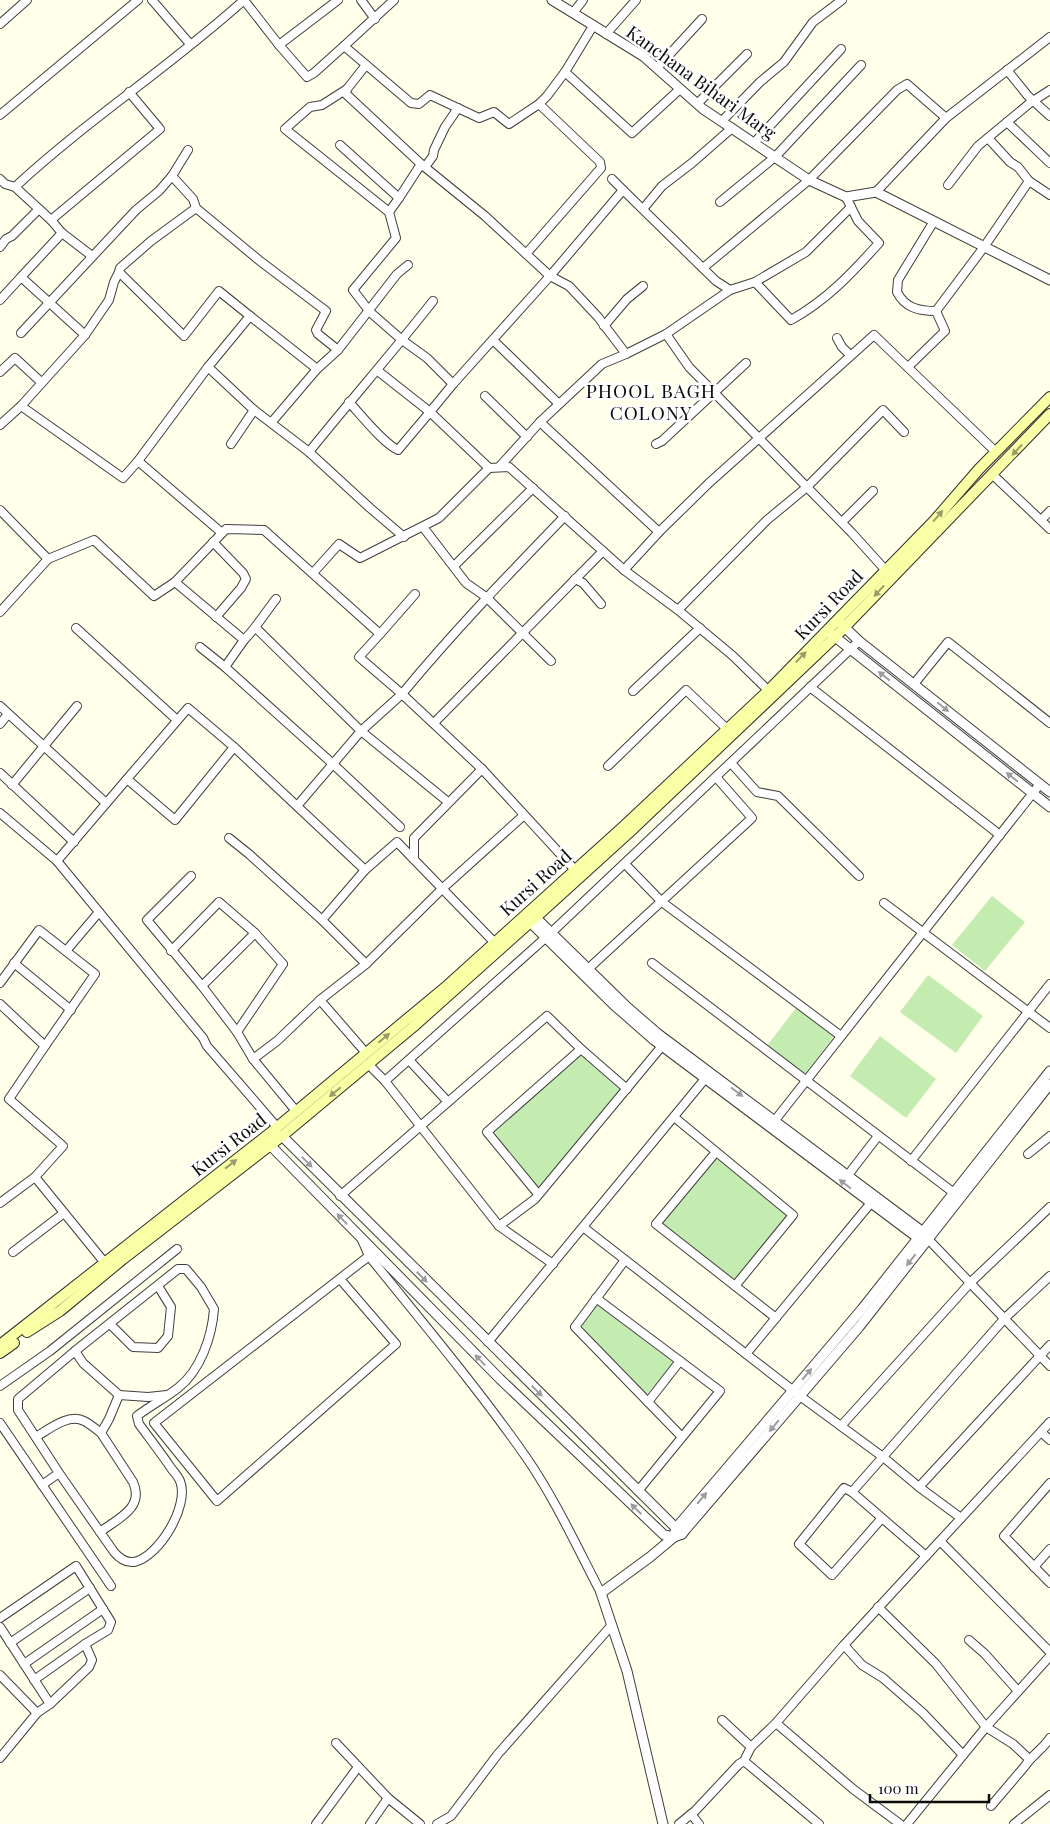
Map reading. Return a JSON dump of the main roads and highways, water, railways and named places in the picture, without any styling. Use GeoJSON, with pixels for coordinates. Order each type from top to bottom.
{"type":"FeatureCollection","features":[{"type":"Feature","properties":{"kind":"main road","name":"Kursi Road"},"geometry":{"type":"LineString","coordinates":[[889,574],[996,452],[1050,397]]}},
{"type":"Feature","properties":{"kind":"main road","name":"Kursi Road"},"geometry":{"type":"LineString","coordinates":[[0,1345],[191,1201],[413,1027],[771,693],[889,574],[993,475],[1050,414]]}},
{"type":"Feature","properties":{"kind":"main road","name":"Kursi Road"},"geometry":{"type":"LineString","coordinates":[[274,1136],[296,1111],[448,985],[494,942],[530,916],[575,870],[727,729],[771,693]]}},
{"type":"Feature","properties":{"kind":"main road","name":"Kursi Road"},"geometry":{"type":"LineString","coordinates":[[0,1353],[60,1311],[102,1269]]}},
{"type":"Feature","properties":{"kind":"district","name":"PHOOL BAGH COLONY"},"geometry":{"type":"Point","coordinates":[651,402]}}]}
